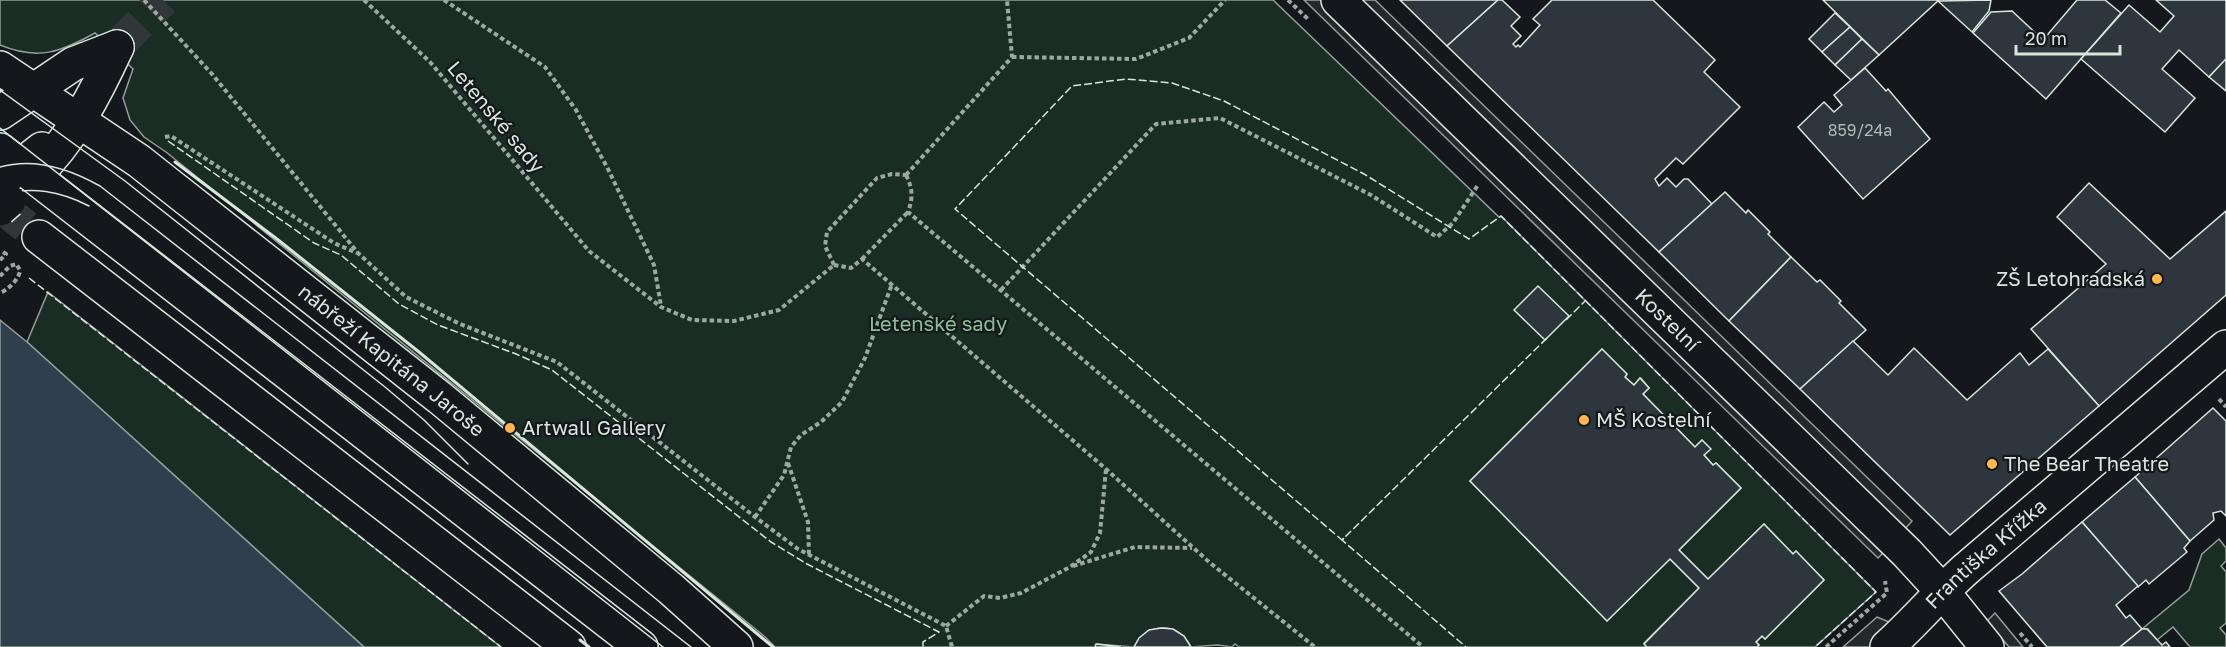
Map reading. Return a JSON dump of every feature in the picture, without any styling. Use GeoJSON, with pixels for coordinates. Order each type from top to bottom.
{"type":"FeatureCollection","features":[{"type":"Feature","properties":{"kind":"main road","name":"Kostelní"},"geometry":{"type":"LineString","coordinates":[[1338,0],[1902,548],[1942,591],[1987,647]]}},
{"type":"Feature","properties":{"kind":"main road"},"geometry":{"type":"LineString","coordinates":[[0,113],[73,64],[117,47],[102,81],[78,120],[45,165],[10,180]]}},
{"type":"Feature","properties":{"kind":"main road","name":"nábřeží Kapitána Jaroše"},"geometry":{"type":"LineString","coordinates":[[0,69],[139,161],[440,398],[671,589],[736,647]]}},
{"type":"Feature","properties":{"kind":"main road"},"geometry":{"type":"LineString","coordinates":[[0,129],[33,90]]}},
{"type":"Feature","properties":{"kind":"main road"},"geometry":{"type":"LineString","coordinates":[[10,180],[641,647]]}},
{"type":"Feature","properties":{"kind":"main road"},"geometry":{"type":"LineString","coordinates":[[39,237],[568,647]]}},
{"type":"Feature","properties":{"kind":"main road","name":"Františka Křížka"},"geometry":{"type":"LineString","coordinates":[[1887,647],[1913,625],[1942,591],[2225,349]]}},
{"type":"Feature","properties":{"kind":"path"},"geometry":{"type":"LineString","coordinates":[[144,0],[212,74],[358,253],[405,297],[460,324],[557,362],[755,517],[809,555],[946,626],[952,647]]}},
{"type":"Feature","properties":{"kind":"path","name":"Letenské sady"},"geometry":{"type":"LineString","coordinates":[[364,0],[430,62],[589,251],[661,307],[692,320],[734,321],[779,310],[834,264]]}},
{"type":"Feature","properties":{"kind":"path"},"geometry":{"type":"LineString","coordinates":[[444,0],[545,66],[569,101],[608,169],[654,265],[661,307]]}},
{"type":"Feature","properties":{"kind":"path"},"geometry":{"type":"LineString","coordinates":[[906,175],[1012,57],[1007,0]]}},
{"type":"Feature","properties":{"kind":"path"},"geometry":{"type":"LineString","coordinates":[[1012,57],[1136,59],[1189,38],[1225,0]]}},
{"type":"Feature","properties":{"kind":"path"},"geometry":{"type":"LineString","coordinates":[[1288,0],[1312,24]]}},
{"type":"Feature","properties":{"kind":"path"},"geometry":{"type":"LineString","coordinates":[[1001,290],[1156,124],[1220,118],[1371,195],[1437,237],[1453,224],[1478,184],[1486,193]]}},
{"type":"Feature","properties":{"kind":"path"},"geometry":{"type":"LineString","coordinates":[[171,136],[334,243],[358,253]]}},
{"type":"Feature","properties":{"kind":"path"},"geometry":{"type":"LineString","coordinates":[[892,174],[906,175],[911,186],[912,200],[908,212],[851,268],[834,264],[825,246],[827,232],[877,178],[892,174]]}},
{"type":"Feature","properties":{"kind":"path"},"geometry":{"type":"LineString","coordinates":[[908,212],[1423,647]]}},
{"type":"Feature","properties":{"kind":"path"},"geometry":{"type":"LineString","coordinates":[[0,260],[6,254],[3,252]]}},
{"type":"Feature","properties":{"kind":"path"},"geometry":{"type":"LineString","coordinates":[[862,259],[1106,469],[1194,548],[1315,647]]}},
{"type":"Feature","properties":{"kind":"path"},"geometry":{"type":"LineString","coordinates":[[0,276],[12,265],[16,264],[20,270],[20,276],[2,292]]}},
{"type":"Feature","properties":{"kind":"path"},"geometry":{"type":"LineString","coordinates":[[755,517],[784,475],[791,447],[801,435],[821,422],[842,402],[865,358],[892,284]]}},
{"type":"Feature","properties":{"kind":"path"},"geometry":{"type":"LineString","coordinates":[[787,461],[808,522],[809,555]]}},
{"type":"Feature","properties":{"kind":"path"},"geometry":{"type":"LineString","coordinates":[[946,626],[984,596],[1000,598],[1021,593],[1070,567],[1091,552],[1100,534],[1106,469]]}},
{"type":"Feature","properties":{"kind":"path"},"geometry":{"type":"LineString","coordinates":[[1070,567],[1135,548],[1194,548]]}},
{"type":"Feature","properties":{"kind":"path"},"geometry":{"type":"LineString","coordinates":[[1826,647],[1887,593],[1885,576]]}},
{"type":"Feature","properties":{"kind":"green space","name":"Letenské sady"},"geometry":{"type":"Polygon","coordinates":[[[0,0],[1273,0],[1499,217],[1501,216],[1876,592],[1815,647],[1757,647],[1759,645],[1756,642],[1762,636],[1765,639],[1824,580],[1796,551],[1793,554],[1764,524],[1708,579],[1679,550],[1741,488],[1716,463],[1713,465],[1704,455],[1710,449],[1702,440],[1695,447],[1643,394],[1649,388],[1641,378],[1634,385],[1625,377],[1627,374],[1602,349],[1470,481],[1607,621],[1670,559],[1699,588],[1644,643],[1647,647],[1239,647],[1235,644],[1232,647],[1218,645],[1191,647],[1178,633],[1162,628],[1147,633],[1134,647],[1097,644],[1095,647],[775,647],[166,152],[144,137],[130,120],[123,98],[133,69],[95,33],[71,45],[49,52],[26,53],[14,50],[0,45],[0,0]]]}},
{"type":"Feature","properties":{"kind":"green space"},"geometry":{"type":"Polygon","coordinates":[[[48,292],[501,647],[364,647],[27,342],[48,292]]]}},
{"type":"Feature","properties":{"kind":"green space"},"geometry":{"type":"Polygon","coordinates":[[[2219,539],[2226,548],[2226,561],[2221,566],[2226,572],[2226,623],[2220,628],[2226,635],[2226,647],[2190,647],[2173,627],[2157,640],[2148,629],[2142,629],[2189,590],[2202,554],[2219,539]]]}},
{"type":"Feature","properties":{"kind":"shaded area"},"geometry":{"type":"Polygon","coordinates":[[[1304,0],[1320,0],[1885,551],[1878,558],[1304,0]]]}},
{"type":"Feature","properties":{"kind":"shaded area"},"geometry":{"type":"Polygon","coordinates":[[[1361,0],[1375,0],[1912,521],[1905,529],[1361,0]]]}},
{"type":"Feature","properties":{"kind":"shaded area"},"geometry":{"type":"Polygon","coordinates":[[[1995,613],[2023,647],[2009,647],[1987,621],[1995,613]]]}},
{"type":"Feature","properties":{"kind":"shaded area"},"geometry":{"type":"Polygon","coordinates":[[[1877,617],[1901,627],[1878,647],[1843,647],[1877,617]]]}},
{"type":"Feature","properties":{"kind":"water"},"geometry":{"type":"Polygon","coordinates":[[[0,320],[27,342],[364,647],[0,647],[0,320]]]}},
{"type":"Feature","properties":{"kind":"building"},"geometry":{"type":"Polygon","coordinates":[[[1400,0],[1498,0],[1447,46],[1400,0]]]}},
{"type":"Feature","properties":{"kind":"building"},"geometry":{"type":"Polygon","coordinates":[[[1498,0],[1502,0],[1520,17],[1511,26],[1521,36],[1513,44],[1520,47],[1540,25],[1533,19],[1552,0],[1653,0],[1715,60],[1704,72],[1740,107],[1683,164],[1676,158],[1655,179],[1659,186],[1667,178],[1676,187],[1684,179],[1688,179],[1712,204],[1659,252],[1447,46],[1498,0]]]}},
{"type":"Feature","properties":{"kind":"building"},"geometry":{"type":"Polygon","coordinates":[[[1823,0],[1939,0],[1879,55],[1823,0]]]}},
{"type":"Feature","properties":{"kind":"building"},"geometry":{"type":"Polygon","coordinates":[[[1991,0],[1989,11],[1972,32],[1938,1],[1991,0]]]}},
{"type":"Feature","properties":{"kind":"building"},"geometry":{"type":"Polygon","coordinates":[[[2077,0],[2105,0],[2121,13],[2046,99],[1973,33],[1991,12],[2012,11],[2043,40],[2077,0]]]}},
{"type":"Feature","properties":{"kind":"building"},"geometry":{"type":"Polygon","coordinates":[[[2156,0],[2226,0],[2226,59],[2209,77],[2179,50],[2162,69],[2195,98],[2165,132],[2081,59],[2129,5],[2160,32],[2174,16],[2156,0]]]}},
{"type":"Feature","properties":{"kind":"building"},"geometry":{"type":"Polygon","coordinates":[[[1835,13],[1850,27],[1822,52],[1809,39],[1835,13]]]}},
{"type":"Feature","properties":{"kind":"building"},"geometry":{"type":"Polygon","coordinates":[[[1850,27],[1862,39],[1835,65],[1822,52],[1850,27]]]}},
{"type":"Feature","properties":{"kind":"building"},"geometry":{"type":"Polygon","coordinates":[[[1862,39],[1879,55],[1851,80],[1835,65],[1862,39]]]}},
{"type":"Feature","properties":{"kind":"building"},"geometry":{"type":"Polygon","coordinates":[[[2226,59],[2226,91],[2209,77],[2226,59]]]}},
{"type":"Feature","properties":{"kind":"building"},"geometry":{"type":"Polygon","coordinates":[[[1865,68],[1886,91],[1888,89],[1930,139],[1863,199],[1798,127],[1824,102],[1834,112],[1842,105],[1834,95],[1865,68]]]}},
{"type":"Feature","properties":{"kind":"building","name":"ZŠ Letohradská"},"geometry":{"type":"Polygon","coordinates":[[[2089,183],[2170,259],[2226,211],[2226,295],[2099,406],[2031,329],[2106,264],[2057,217],[2089,183]]]}},
{"type":"Feature","properties":{"kind":"building"},"geometry":{"type":"Polygon","coordinates":[[[1725,192],[1746,213],[1748,210],[1791,257],[1729,321],[1659,252],[1725,192]]]}},
{"type":"Feature","properties":{"kind":"building"},"geometry":{"type":"Polygon","coordinates":[[[1791,257],[1817,282],[1820,280],[1866,330],[1800,389],[1729,321],[1791,257]]]}},
{"type":"Feature","properties":{"kind":"building"},"geometry":{"type":"Polygon","coordinates":[[[1538,286],[1569,316],[1545,340],[1514,310],[1538,286]]]}},
{"type":"Feature","properties":{"kind":"building"},"geometry":{"type":"Polygon","coordinates":[[[1853,341],[1888,375],[1914,348],[1967,400],[2020,353],[2029,365],[2048,349],[2099,406],[1950,535],[1800,389],[1853,341]]]}},
{"type":"Feature","properties":{"kind":"building"},"geometry":{"type":"Polygon","coordinates":[[[1602,349],[1627,374],[1625,377],[1634,385],[1640,378],[1649,388],[1643,394],[1695,447],[1702,440],[1711,449],[1704,455],[1713,465],[1716,463],[1741,488],[1679,550],[1708,579],[1764,524],[1793,554],[1796,551],[1824,580],[1765,639],[1762,636],[1756,642],[1759,645],[1757,647],[1647,647],[1644,644],[1699,588],[1670,559],[1607,621],[1470,481],[1602,349]]]}},
{"type":"Feature","properties":{"kind":"building"},"geometry":{"type":"Polygon","coordinates":[[[2213,408],[2226,421],[2226,516],[2221,511],[2213,513],[2214,520],[2190,541],[2135,477],[2213,408]]]}},
{"type":"Feature","properties":{"kind":"building"},"geometry":{"type":"Polygon","coordinates":[[[2135,477],[2190,541],[2184,548],[2187,552],[2149,584],[2146,580],[2138,587],[2082,522],[2135,477]]]}},
{"type":"Feature","properties":{"kind":"building"},"geometry":{"type":"Polygon","coordinates":[[[2082,522],[2138,586],[2116,605],[2126,618],[2130,615],[2142,629],[2120,647],[2047,647],[1999,591],[2082,522]]]}},
{"type":"Feature","properties":{"kind":"building"},"geometry":{"type":"Polygon","coordinates":[[[1173,629],[1184,636],[1191,647],[1134,647],[1139,638],[1149,630],[1173,629]]]}},
{"type":"Feature","properties":{"kind":"building"},"geometry":{"type":"Polygon","coordinates":[[[2142,629],[2147,629],[2162,645],[2166,642],[2170,647],[2120,647],[2142,629]]]}},
{"type":"Feature","properties":{"kind":"building"},"geometry":{"type":"Polygon","coordinates":[[[1096,644],[1121,647],[1095,647],[1096,644]]]}},
{"type":"Feature","properties":{"kind":"tunnel"},"geometry":{"type":"LineString","coordinates":[[117,47],[163,0]]}},
{"type":"Feature","properties":{"kind":"tunnel"},"geometry":{"type":"LineString","coordinates":[[0,206],[39,237]]}},
{"type":"Feature","properties":{"kind":"tram line"},"geometry":{"type":"LineString","coordinates":[[0,90],[125,181],[385,387],[424,420],[468,464]]}},
{"type":"Feature","properties":{"kind":"tram line"},"geometry":{"type":"LineString","coordinates":[[0,128],[663,647]]}},
{"type":"Feature","properties":{"kind":"tram line"},"geometry":{"type":"LineString","coordinates":[[0,167],[26,163],[52,166],[77,174],[100,186],[691,647]]}},
{"type":"Feature","properties":{"kind":"tram line"},"geometry":{"type":"LineString","coordinates":[[0,195],[23,191],[46,192],[89,206]]}},
{"type":"Feature","properties":{"kind":"fence"},"geometry":{"type":"LineString","coordinates":[[1547,338],[1342,540],[955,209],[1072,86],[1126,79],[1172,83],[1224,101],[1364,174],[1469,239],[1501,216],[1876,592],[1815,647]]}},
{"type":"Feature","properties":{"kind":"fence"},"geometry":{"type":"LineString","coordinates":[[168,141],[314,243],[341,255],[399,304],[438,325],[552,370],[771,542],[807,564],[939,632],[923,642],[923,647]]}},
{"type":"Feature","properties":{"kind":"fence"},"geometry":{"type":"LineString","coordinates":[[29,278],[501,647]]}},
{"type":"Feature","properties":{"kind":"fence"},"geometry":{"type":"LineString","coordinates":[[1566,320],[1585,301]]}},
{"type":"Feature","properties":{"kind":"fence"},"geometry":{"type":"LineString","coordinates":[[1344,538],[1342,540],[1466,647]]}},
{"type":"Feature","properties":{"kind":"wall"},"geometry":{"type":"LineString","coordinates":[[175,162],[277,239],[419,352],[773,647]]}},
{"type":"Feature","properties":{"kind":"wall"},"geometry":{"type":"LineString","coordinates":[[580,640],[589,647]]}},
{"type":"Feature","properties":{"kind":"place","name":"ZŠ Letohradská"},"geometry":{"type":"Point","coordinates":[2157,279]}},
{"type":"Feature","properties":{"kind":"place","name":"MŠ Kostelní"},"geometry":{"type":"Point","coordinates":[1584,420]}},
{"type":"Feature","properties":{"kind":"place","name":"Artwall Gallery"},"geometry":{"type":"Point","coordinates":[510,428]}},
{"type":"Feature","properties":{"kind":"place","name":"The Bear Theatre"},"geometry":{"type":"Point","coordinates":[1992,464]}}]}
